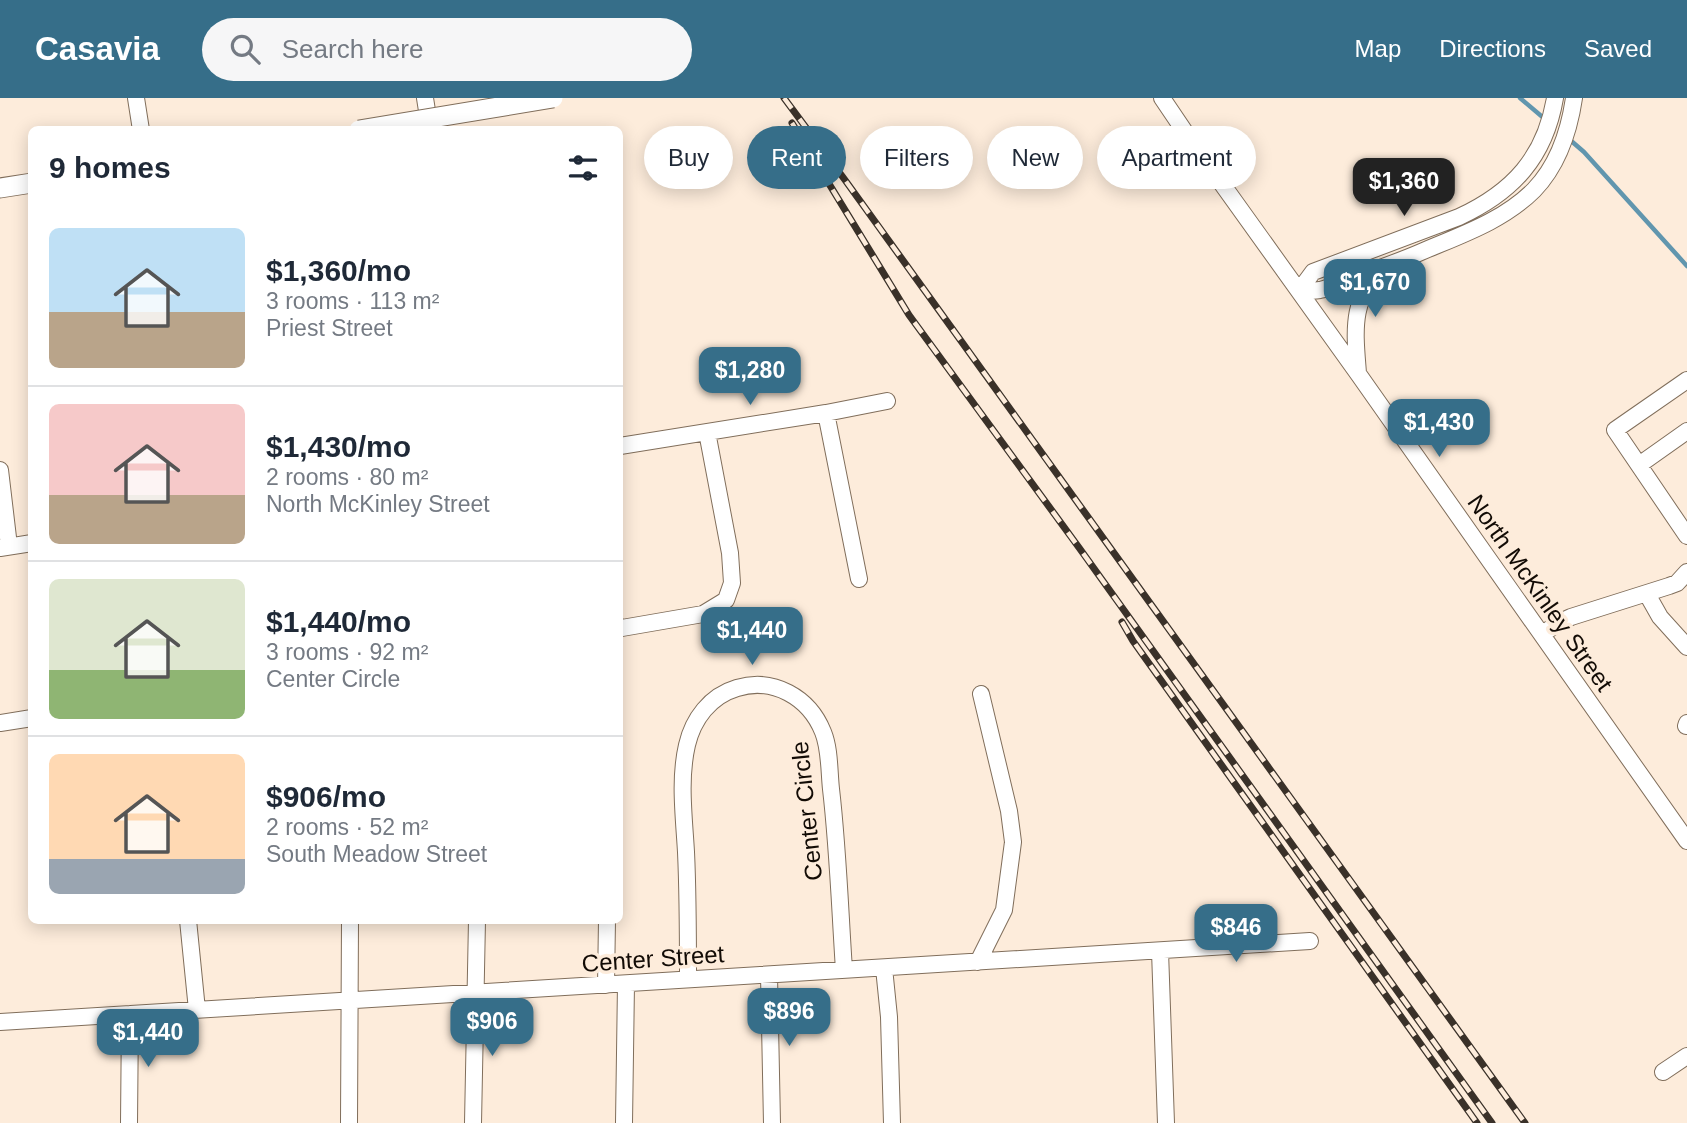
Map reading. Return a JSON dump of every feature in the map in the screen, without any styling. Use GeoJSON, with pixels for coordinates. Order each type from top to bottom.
{"type":"FeatureCollection","features":[{"type":"Feature","properties":{"kind":"main road"},"geometry":{"type":"LineString","coordinates":[[383,126],[553,98]]}},
{"type":"Feature","properties":{"kind":"main road"},"geometry":{"type":"LineString","coordinates":[[0,188],[28,184]]}},
{"type":"Feature","properties":{"kind":"street"},"geometry":{"type":"LineString","coordinates":[[136,98],[140,126]]}},
{"type":"Feature","properties":{"kind":"street"},"geometry":{"type":"LineString","coordinates":[[425,98],[429,126]]}},
{"type":"Feature","properties":{"kind":"street","name":"North McKinley Street"},"geometry":{"type":"LineString","coordinates":[[1162,98],[1687,841]]}},
{"type":"Feature","properties":{"kind":"street"},"geometry":{"type":"LineString","coordinates":[[1299,292],[1313,272],[1478,209],[1510,186],[1534,158],[1548,129],[1555,98]]}},
{"type":"Feature","properties":{"kind":"street"},"geometry":{"type":"LineString","coordinates":[[1299,292],[1322,289],[1396,262],[1502,216],[1520,203],[1549,172],[1567,133],[1574,98]]}},
{"type":"Feature","properties":{"kind":"street"},"geometry":{"type":"LineString","coordinates":[[1359,375],[1355,324],[1357,311],[1370,284],[1396,262]]}},
{"type":"Feature","properties":{"kind":"street"},"geometry":{"type":"LineString","coordinates":[[1687,380],[1615,430],[1639,465],[1680,511],[1687,536]]}},
{"type":"Feature","properties":{"kind":"street"},"geometry":{"type":"LineString","coordinates":[[623,446],[887,401]]}},
{"type":"Feature","properties":{"kind":"street"},"geometry":{"type":"LineString","coordinates":[[826,413],[859,579]]}},
{"type":"Feature","properties":{"kind":"street"},"geometry":{"type":"LineString","coordinates":[[1639,465],[1687,431]]}},
{"type":"Feature","properties":{"kind":"street"},"geometry":{"type":"LineString","coordinates":[[623,628],[703,614],[726,600],[732,583],[730,553],[707,432]]}},
{"type":"Feature","properties":{"kind":"street"},"geometry":{"type":"LineString","coordinates":[[0,470],[5,547],[28,544]]}},
{"type":"Feature","properties":{"kind":"street"},"geometry":{"type":"LineString","coordinates":[[1542,635],[1571,617],[1677,583],[1687,572]]}},
{"type":"Feature","properties":{"kind":"street"},"geometry":{"type":"LineString","coordinates":[[1647,594],[1660,617],[1687,647]]}},
{"type":"Feature","properties":{"kind":"street","name":"Center Circle"},"geometry":{"type":"LineString","coordinates":[[688,979],[688,899],[683,796],[686,747],[697,719],[705,708],[727,691],[754,685],[769,685],[797,698],[808,708],[824,734],[834,816],[844,970]]}},
{"type":"Feature","properties":{"kind":"street"},"geometry":{"type":"LineString","coordinates":[[978,962],[1004,910],[1013,842],[1009,811],[981,694]]}},
{"type":"Feature","properties":{"kind":"street"},"geometry":{"type":"LineString","coordinates":[[0,723],[28,719]]}},
{"type":"Feature","properties":{"kind":"street"},"geometry":{"type":"LineString","coordinates":[[188,924],[197,1010]]}},
{"type":"Feature","properties":{"kind":"street"},"geometry":{"type":"LineString","coordinates":[[349,1123],[350,924]]}},
{"type":"Feature","properties":{"kind":"street"},"geometry":{"type":"LineString","coordinates":[[473,1123],[477,924]]}},
{"type":"Feature","properties":{"kind":"street"},"geometry":{"type":"LineString","coordinates":[[606,985],[607,924]]}},
{"type":"Feature","properties":{"kind":"street","name":"Center Street"},"geometry":{"type":"LineString","coordinates":[[0,1022],[1310,941]]}},
{"type":"Feature","properties":{"kind":"street"},"geometry":{"type":"LineString","coordinates":[[1160,951],[1166,1123]]}},
{"type":"Feature","properties":{"kind":"street"},"geometry":{"type":"LineString","coordinates":[[884,968],[890,1017],[892,1123]]}},
{"type":"Feature","properties":{"kind":"street"},"geometry":{"type":"LineString","coordinates":[[769,975],[772,1123]]}},
{"type":"Feature","properties":{"kind":"street"},"geometry":{"type":"LineString","coordinates":[[624,1123],[626,984]]}},
{"type":"Feature","properties":{"kind":"street"},"geometry":{"type":"LineString","coordinates":[[129,1123],[130,1014]]}},
{"type":"Feature","properties":{"kind":"street"},"geometry":{"type":"LineString","coordinates":[[1663,1072],[1687,1056]]}},
{"type":"Feature","properties":{"kind":"waterway"},"geometry":{"type":"LineString","coordinates":[[1520,98],[1546,120]]}},
{"type":"Feature","properties":{"kind":"waterway"},"geometry":{"type":"LineString","coordinates":[[1569,139],[1584,152],[1687,266]]}},
{"type":"Feature","properties":{"kind":"railway"},"geometry":{"type":"LineString","coordinates":[[784,98],[1525,1123]]}},
{"type":"Feature","properties":{"kind":"railway"},"geometry":{"type":"LineString","coordinates":[[792,123],[909,315],[1492,1123]]}},
{"type":"Feature","properties":{"kind":"railway"},"geometry":{"type":"LineString","coordinates":[[1122,622],[1477,1123]]}}]}
